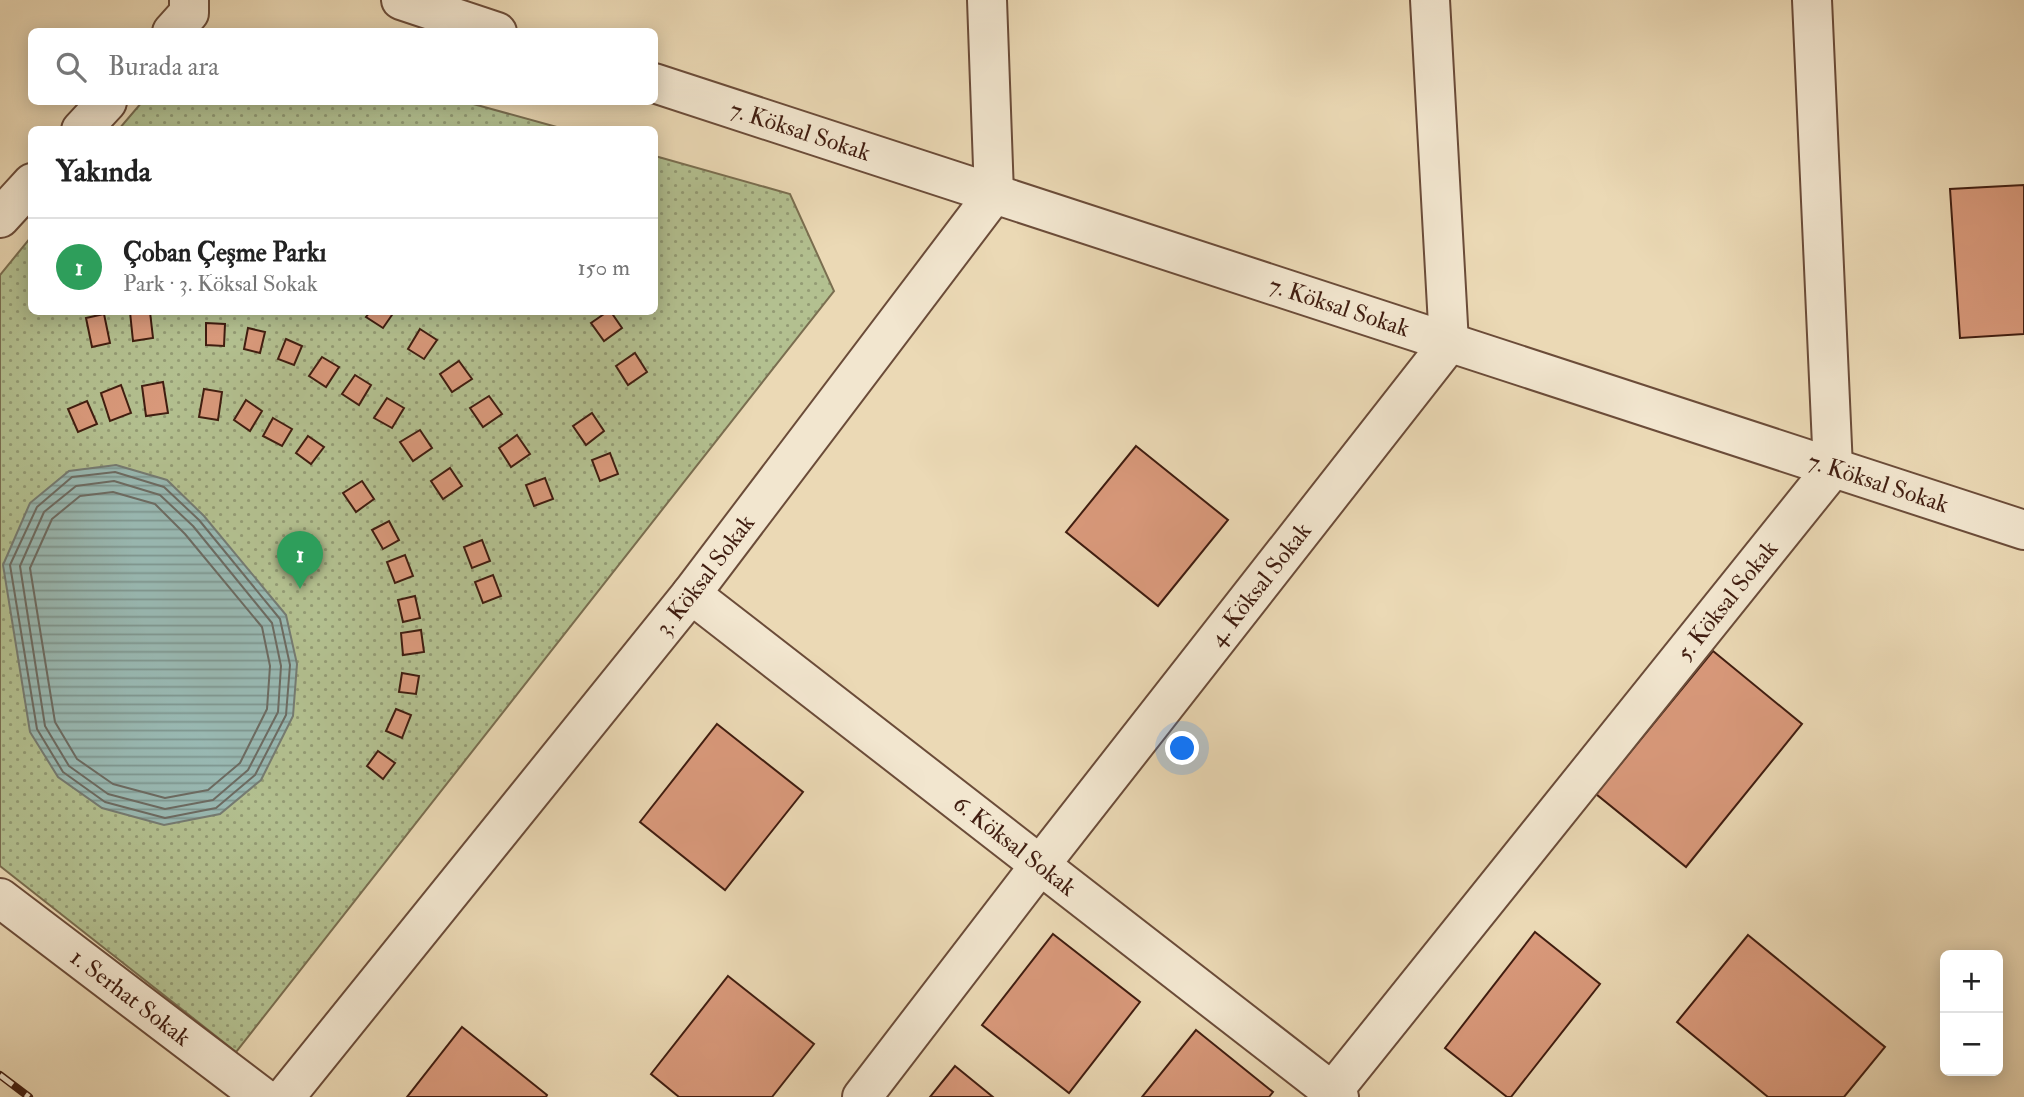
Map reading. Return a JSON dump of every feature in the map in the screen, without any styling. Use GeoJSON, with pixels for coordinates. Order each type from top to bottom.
{"type":"FeatureCollection","features":[{"type":"Feature","properties":{"kind":"street"},"geometry":{"type":"LineString","coordinates":[[176,28],[189,13],[189,0]]}},
{"type":"Feature","properties":{"kind":"street"},"geometry":{"type":"LineString","coordinates":[[401,0],[486,28]]}},
{"type":"Feature","properties":{"kind":"street"},"geometry":{"type":"LineString","coordinates":[[987,0],[994,194]]}},
{"type":"Feature","properties":{"kind":"street"},"geometry":{"type":"LineString","coordinates":[[1430,0],[1449,343]]}},
{"type":"Feature","properties":{"kind":"street"},"geometry":{"type":"LineString","coordinates":[[1812,0],[1833,468]]}},
{"type":"Feature","properties":{"kind":"street","name":"7. Köksal Sokak"},"geometry":{"type":"LineString","coordinates":[[658,84],[2024,530]]}},
{"type":"Feature","properties":{"kind":"street"},"geometry":{"type":"LineString","coordinates":[[85,126],[104,105]]}},
{"type":"Feature","properties":{"kind":"street"},"geometry":{"type":"LineString","coordinates":[[0,218],[28,187]]}},
{"type":"Feature","properties":{"kind":"street","name":"3. Köksal Sokak"},"geometry":{"type":"LineString","coordinates":[[285,1097],[691,594],[994,194]]}},
{"type":"Feature","properties":{"kind":"street","name":"4. Köksal Sokak"},"geometry":{"type":"LineString","coordinates":[[862,1097],[1449,343]]}},
{"type":"Feature","properties":{"kind":"street","name":"5. Köksal Sokak"},"geometry":{"type":"LineString","coordinates":[[1333,1095],[1833,468]]}},
{"type":"Feature","properties":{"kind":"street","name":"6. Köksal Sokak"},"geometry":{"type":"LineString","coordinates":[[691,594],[1333,1095]]}},
{"type":"Feature","properties":{"kind":"street","name":"1. Serhat Sokak"},"geometry":{"type":"LineString","coordinates":[[0,898],[262,1097]]}},
{"type":"Feature","properties":{"kind":"green space"},"geometry":{"type":"Polygon","coordinates":[[[139,105],[477,105],[553,126],[122,126],[139,105]]]}},
{"type":"Feature","properties":{"kind":"green space"},"geometry":{"type":"Polygon","coordinates":[[[658,157],[790,194],[834,291],[236,1052],[0,866],[0,275],[28,241],[28,315],[658,315],[658,157]]]}},
{"type":"Feature","properties":{"kind":"water"},"geometry":{"type":"Polygon","coordinates":[[[116,465],[167,480],[204,516],[286,615],[297,664],[293,716],[261,780],[220,814],[164,825],[102,808],[58,777],[30,732],[3,565],[30,503],[69,471],[116,465]]]}},
{"type":"Feature","properties":{"kind":"building"},"geometry":{"type":"Polygon","coordinates":[[[2024,185],[2024,334],[1960,338],[1950,189],[2024,185]]]}},
{"type":"Feature","properties":{"kind":"building"},"geometry":{"type":"Polygon","coordinates":[[[104,315],[110,343],[92,347],[86,318],[104,315]]]}},
{"type":"Feature","properties":{"kind":"building"},"geometry":{"type":"Polygon","coordinates":[[[130,315],[150,315],[153,338],[133,341],[130,315]]]}},
{"type":"Feature","properties":{"kind":"building"},"geometry":{"type":"Polygon","coordinates":[[[368,315],[392,315],[383,328],[366,317],[368,315]]]}},
{"type":"Feature","properties":{"kind":"building"},"geometry":{"type":"Polygon","coordinates":[[[603,315],[613,315],[622,328],[604,341],[591,323],[603,315]]]}},
{"type":"Feature","properties":{"kind":"building"},"geometry":{"type":"Polygon","coordinates":[[[206,323],[225,324],[224,346],[206,345],[206,323]]]}},
{"type":"Feature","properties":{"kind":"building"},"geometry":{"type":"Polygon","coordinates":[[[248,328],[265,332],[260,353],[244,349],[248,328]]]}},
{"type":"Feature","properties":{"kind":"building"},"geometry":{"type":"Polygon","coordinates":[[[420,329],[437,340],[424,359],[408,349],[420,329]]]}},
{"type":"Feature","properties":{"kind":"building"},"geometry":{"type":"Polygon","coordinates":[[[286,339],[302,346],[294,365],[278,359],[286,339]]]}},
{"type":"Feature","properties":{"kind":"building"},"geometry":{"type":"Polygon","coordinates":[[[635,353],[647,372],[628,385],[616,366],[635,353]]]}},
{"type":"Feature","properties":{"kind":"building"},"geometry":{"type":"Polygon","coordinates":[[[322,357],[339,367],[326,387],[309,376],[322,357]]]}},
{"type":"Feature","properties":{"kind":"building"},"geometry":{"type":"Polygon","coordinates":[[[459,361],[472,379],[452,392],[440,374],[459,361]]]}},
{"type":"Feature","properties":{"kind":"building"},"geometry":{"type":"Polygon","coordinates":[[[355,375],[371,385],[359,405],[342,394],[355,375]]]}},
{"type":"Feature","properties":{"kind":"building"},"geometry":{"type":"Polygon","coordinates":[[[163,382],[168,413],[146,416],[142,386],[163,382]]]}},
{"type":"Feature","properties":{"kind":"building"},"geometry":{"type":"Polygon","coordinates":[[[121,385],[131,413],[110,421],[101,393],[121,385]]]}},
{"type":"Feature","properties":{"kind":"building"},"geometry":{"type":"Polygon","coordinates":[[[204,389],[222,392],[218,420],[199,417],[204,389]]]}},
{"type":"Feature","properties":{"kind":"building"},"geometry":{"type":"Polygon","coordinates":[[[489,396],[502,414],[483,427],[470,408],[489,396]]]}},
{"type":"Feature","properties":{"kind":"building"},"geometry":{"type":"Polygon","coordinates":[[[387,398],[404,408],[392,428],[374,418],[387,398]]]}},
{"type":"Feature","properties":{"kind":"building"},"geometry":{"type":"Polygon","coordinates":[[[246,400],[262,411],[250,431],[234,420],[246,400]]]}},
{"type":"Feature","properties":{"kind":"building"},"geometry":{"type":"Polygon","coordinates":[[[87,401],[97,424],[78,432],[68,409],[87,401]]]}},
{"type":"Feature","properties":{"kind":"building"},"geometry":{"type":"Polygon","coordinates":[[[592,413],[604,431],[586,445],[573,426],[592,413]]]}},
{"type":"Feature","properties":{"kind":"building"},"geometry":{"type":"Polygon","coordinates":[[[273,418],[292,429],[282,446],[263,436],[273,418]]]}},
{"type":"Feature","properties":{"kind":"building"},"geometry":{"type":"Polygon","coordinates":[[[420,430],[432,448],[413,461],[400,442],[420,430]]]}},
{"type":"Feature","properties":{"kind":"building"},"geometry":{"type":"Polygon","coordinates":[[[517,435],[530,454],[511,467],[499,448],[517,435]]]}},
{"type":"Feature","properties":{"kind":"building"},"geometry":{"type":"Polygon","coordinates":[[[308,436],[324,447],[311,464],[296,453],[308,436]]]}},
{"type":"Feature","properties":{"kind":"building"},"geometry":{"type":"Polygon","coordinates":[[[1136,446],[1228,520],[1158,606],[1066,532],[1136,446]]]}},
{"type":"Feature","properties":{"kind":"building"},"geometry":{"type":"Polygon","coordinates":[[[610,453],[618,474],[600,481],[592,460],[610,453]]]}},
{"type":"Feature","properties":{"kind":"building"},"geometry":{"type":"Polygon","coordinates":[[[450,468],[462,486],[443,499],[431,481],[450,468]]]}},
{"type":"Feature","properties":{"kind":"building"},"geometry":{"type":"Polygon","coordinates":[[[545,478],[553,499],[534,506],[526,485],[545,478]]]}},
{"type":"Feature","properties":{"kind":"building"},"geometry":{"type":"Polygon","coordinates":[[[362,481],[374,499],[356,512],[343,493],[362,481]]]}},
{"type":"Feature","properties":{"kind":"building"},"geometry":{"type":"Polygon","coordinates":[[[389,521],[399,540],[383,549],[372,530],[389,521]]]}},
{"type":"Feature","properties":{"kind":"building"},"geometry":{"type":"Polygon","coordinates":[[[482,540],[490,561],[472,568],[464,547],[482,540]]]}},
{"type":"Feature","properties":{"kind":"building"},"geometry":{"type":"Polygon","coordinates":[[[405,555],[413,576],[395,583],[387,562],[405,555]]]}},
{"type":"Feature","properties":{"kind":"building"},"geometry":{"type":"Polygon","coordinates":[[[493,575],[501,596],[483,603],[475,582],[493,575]]]}},
{"type":"Feature","properties":{"kind":"building"},"geometry":{"type":"Polygon","coordinates":[[[415,596],[420,618],[403,622],[398,600],[415,596]]]}},
{"type":"Feature","properties":{"kind":"building"},"geometry":{"type":"Polygon","coordinates":[[[421,630],[424,652],[403,655],[401,633],[421,630]]]}},
{"type":"Feature","properties":{"kind":"building"},"geometry":{"type":"Polygon","coordinates":[[[1713,651],[1802,724],[1686,867],[1596,794],[1713,651]]]}},
{"type":"Feature","properties":{"kind":"building"},"geometry":{"type":"Polygon","coordinates":[[[402,673],[419,676],[416,694],[399,692],[402,673]]]}},
{"type":"Feature","properties":{"kind":"building"},"geometry":{"type":"Polygon","coordinates":[[[396,709],[411,715],[402,738],[386,731],[396,709]]]}},
{"type":"Feature","properties":{"kind":"building"},"geometry":{"type":"Polygon","coordinates":[[[717,724],[803,792],[725,890],[640,822],[717,724]]]}},
{"type":"Feature","properties":{"kind":"building"},"geometry":{"type":"Polygon","coordinates":[[[378,751],[395,763],[383,779],[367,766],[378,751]]]}},
{"type":"Feature","properties":{"kind":"building"},"geometry":{"type":"Polygon","coordinates":[[[1535,932],[1600,984],[1511,1097],[1507,1097],[1445,1048],[1535,932]]]}},
{"type":"Feature","properties":{"kind":"building"},"geometry":{"type":"Polygon","coordinates":[[[1053,934],[1140,1002],[1069,1093],[982,1025],[1053,934]]]}},
{"type":"Feature","properties":{"kind":"building"},"geometry":{"type":"Polygon","coordinates":[[[1748,935],[1885,1047],[1844,1097],[1768,1097],[1677,1022],[1748,935]]]}},
{"type":"Feature","properties":{"kind":"building"},"geometry":{"type":"Polygon","coordinates":[[[728,976],[814,1044],[772,1097],[679,1097],[651,1074],[728,976]]]}},
{"type":"Feature","properties":{"kind":"building"},"geometry":{"type":"Polygon","coordinates":[[[462,1027],[547,1095],[546,1097],[407,1097],[462,1027]]]}},
{"type":"Feature","properties":{"kind":"building"},"geometry":{"type":"Polygon","coordinates":[[[1196,1030],[1273,1092],[1269,1097],[1142,1097],[1196,1030]]]}},
{"type":"Feature","properties":{"kind":"building"},"geometry":{"type":"Polygon","coordinates":[[[955,1066],[993,1097],[930,1097],[955,1066]]]}},
{"type":"Feature","properties":{"kind":"railway"},"geometry":{"type":"LineString","coordinates":[[0,1075],[29,1097]]}},
{"type":"Feature","properties":{"kind":"place","name":"Çoban Çeşme Parkı"},"geometry":{"type":"Point","coordinates":[300,589]}}]}
